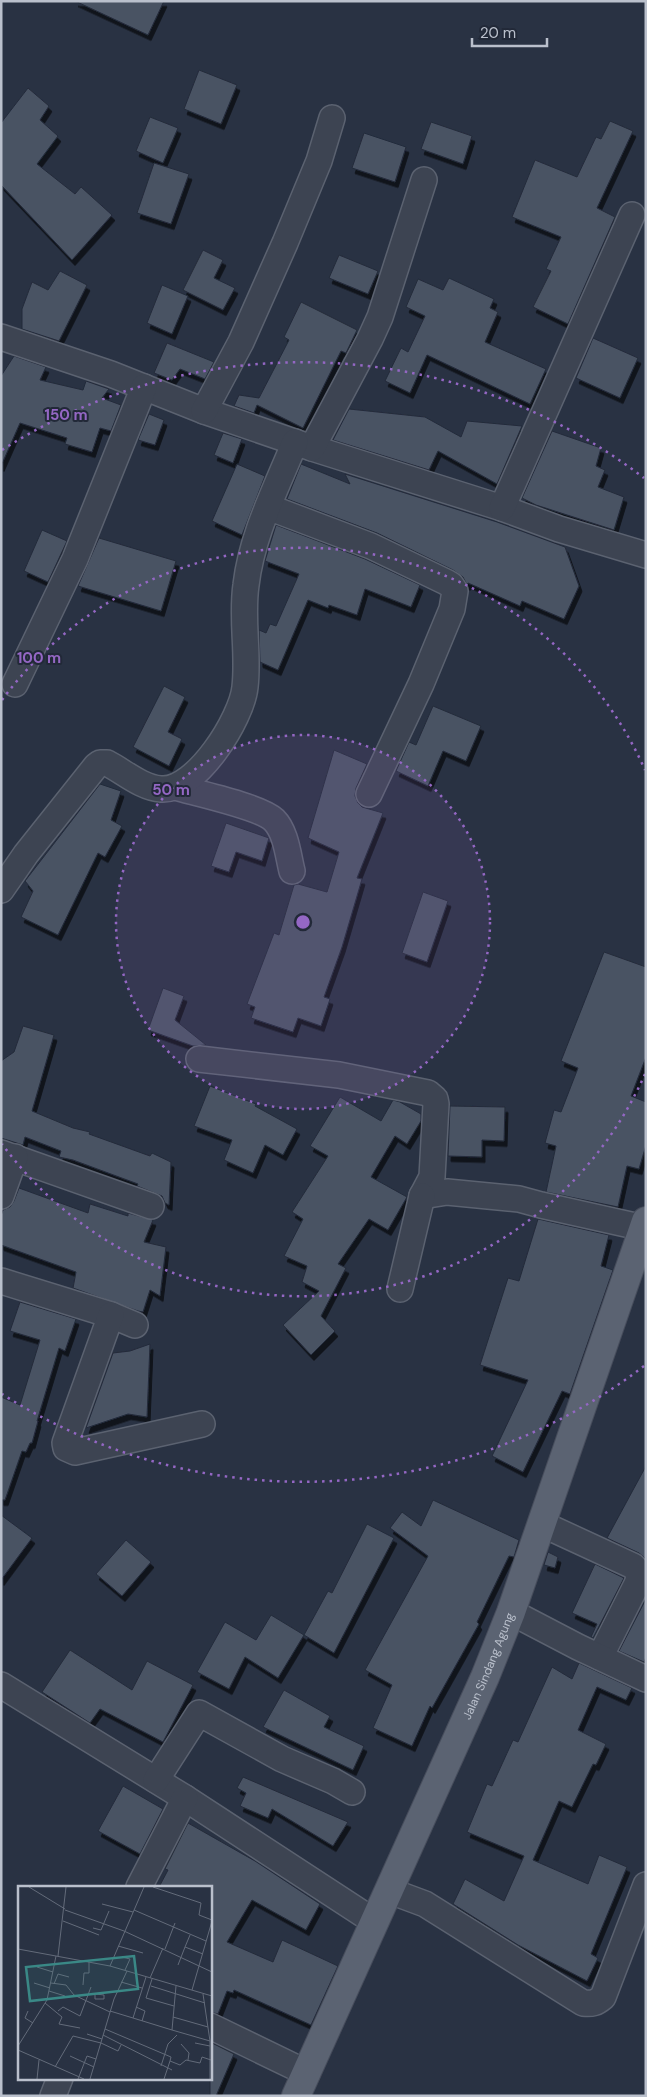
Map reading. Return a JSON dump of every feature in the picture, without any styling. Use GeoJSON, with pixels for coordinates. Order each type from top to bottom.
{"type":"FeatureCollection","features":[{"type":"Feature","properties":{"kind":"main road","name":"Jalan Sindang Agung"},"geometry":{"type":"LineString","coordinates":[[302,2084],[485,1677],[511,1612],[645,1225]]}},
{"type":"Feature","properties":{"kind":"street"},"geometry":{"type":"LineString","coordinates":[[204,411],[241,342],[285,243],[320,162],[332,118]]}},
{"type":"Feature","properties":{"kind":"street"},"geometry":{"type":"LineString","coordinates":[[1,890],[26,854],[100,763],[107,763],[152,788],[163,790],[175,787],[188,780],[205,764],[234,722],[245,686],[245,586],[252,546],[268,507],[304,445],[370,340],[380,317],[424,180]]}},
{"type":"Feature","properties":{"kind":"street"},"geometry":{"type":"LineString","coordinates":[[502,508],[632,215]]}},
{"type":"Feature","properties":{"kind":"street"},"geometry":{"type":"LineString","coordinates":[[1,337],[144,387],[204,411],[304,445],[502,508],[559,529],[646,555]]}},
{"type":"Feature","properties":{"kind":"street"},"geometry":{"type":"LineString","coordinates":[[15,684],[75,559],[144,387]]}},
{"type":"Feature","properties":{"kind":"street"},"geometry":{"type":"LineString","coordinates":[[268,507],[371,546],[452,585],[455,591],[452,609],[421,684],[369,794]]}},
{"type":"Feature","properties":{"kind":"street"},"geometry":{"type":"LineString","coordinates":[[175,787],[253,810],[274,820],[281,831],[292,871]]}},
{"type":"Feature","properties":{"kind":"street"},"geometry":{"type":"LineString","coordinates":[[199,1059],[339,1075],[428,1093],[435,1099],[432,1178],[422,1196],[400,1288]]}},
{"type":"Feature","properties":{"kind":"street"},"geometry":{"type":"LineString","coordinates":[[1,1196],[8,1155],[151,1206]]}},
{"type":"Feature","properties":{"kind":"street"},"geometry":{"type":"LineString","coordinates":[[422,1196],[447,1192],[519,1199],[560,1210],[645,1225]]}},
{"type":"Feature","properties":{"kind":"street"},"geometry":{"type":"LineString","coordinates":[[2,1286],[110,1315],[135,1325]]}},
{"type":"Feature","properties":{"kind":"street"},"geometry":{"type":"LineString","coordinates":[[110,1315],[65,1443],[66,1448],[75,1452],[202,1424]]}},
{"type":"Feature","properties":{"kind":"street"},"geometry":{"type":"LineString","coordinates":[[542,1524],[633,1566],[640,1574],[637,1584],[600,1657]]}},
{"type":"Feature","properties":{"kind":"street"},"geometry":{"type":"LineString","coordinates":[[511,1612],[578,1647],[646,1679]]}},
{"type":"Feature","properties":{"kind":"street"},"geometry":{"type":"LineString","coordinates":[[1,1685],[185,1798],[375,1922]]}},
{"type":"Feature","properties":{"kind":"street"},"geometry":{"type":"LineString","coordinates":[[156,1780],[199,1713],[282,1759],[333,1781],[352,1792]]}},
{"type":"Feature","properties":{"kind":"street"},"geometry":{"type":"LineString","coordinates":[[140,1886],[185,1798]]}},
{"type":"Feature","properties":{"kind":"street"},"geometry":{"type":"LineString","coordinates":[[390,1891],[425,1904],[582,2003],[592,2004],[598,2002],[603,1996],[646,1885]]}},
{"type":"Feature","properties":{"kind":"street"},"geometry":{"type":"LineString","coordinates":[[211,2027],[302,2084]]}},
{"type":"Feature","properties":{"kind":"street"},"geometry":{"type":"LineString","coordinates":[[53,2096],[59,2080]]}},
{"type":"Feature","properties":{"kind":"building"},"geometry":{"type":"Polygon","coordinates":[[[75,1],[164,1],[148,35],[75,1]]]}},
{"type":"Feature","properties":{"kind":"building"},"geometry":{"type":"Polygon","coordinates":[[[199,70],[237,85],[221,124],[184,109],[199,70]]]}},
{"type":"Feature","properties":{"kind":"building"},"geometry":{"type":"Polygon","coordinates":[[[28,88],[49,106],[40,120],[58,136],[37,164],[75,194],[81,187],[112,215],[72,260],[1,185],[1,123],[28,88]]]}},
{"type":"Feature","properties":{"kind":"building"},"geometry":{"type":"Polygon","coordinates":[[[150,117],[178,128],[163,163],[136,151],[150,117]]]}},
{"type":"Feature","properties":{"kind":"building"},"geometry":{"type":"Polygon","coordinates":[[[610,121],[633,131],[597,208],[615,217],[568,324],[533,307],[551,271],[546,269],[561,237],[512,217],[535,160],[577,177],[596,137],[601,139],[610,121]]]}},
{"type":"Feature","properties":{"kind":"building"},"geometry":{"type":"Polygon","coordinates":[[[431,122],[472,136],[463,164],[421,149],[431,122]]]}},
{"type":"Feature","properties":{"kind":"building"},"geometry":{"type":"Polygon","coordinates":[[[364,133],[406,147],[395,182],[352,168],[364,133]]]}},
{"type":"Feature","properties":{"kind":"building"},"geometry":{"type":"Polygon","coordinates":[[[154,163],[189,174],[171,224],[137,213],[154,163]]]}},
{"type":"Feature","properties":{"kind":"building"},"geometry":{"type":"Polygon","coordinates":[[[203,250],[223,260],[214,278],[235,288],[223,310],[183,290],[203,250]]]}},
{"type":"Feature","properties":{"kind":"building"},"geometry":{"type":"Polygon","coordinates":[[[339,255],[378,271],[368,294],[329,278],[339,255]]]}},
{"type":"Feature","properties":{"kind":"building"},"geometry":{"type":"Polygon","coordinates":[[[60,271],[87,285],[59,341],[22,329],[22,309],[32,282],[48,290],[60,271]]]}},
{"type":"Feature","properties":{"kind":"building"},"geometry":{"type":"Polygon","coordinates":[[[449,278],[494,299],[490,308],[498,312],[485,342],[546,369],[530,404],[427,355],[410,393],[385,381],[401,348],[408,352],[425,316],[406,307],[418,279],[443,290],[449,278]]]}},
{"type":"Feature","properties":{"kind":"building"},"geometry":{"type":"Polygon","coordinates":[[[162,285],[188,296],[172,334],[147,323],[162,285]]]}},
{"type":"Feature","properties":{"kind":"building"},"geometry":{"type":"Polygon","coordinates":[[[301,302],[357,330],[346,353],[341,351],[303,428],[257,405],[254,413],[234,406],[239,395],[259,398],[289,340],[284,337],[301,302]]]}},
{"type":"Feature","properties":{"kind":"building"},"geometry":{"type":"Polygon","coordinates":[[[593,338],[638,358],[620,398],[576,378],[593,338]]]}},
{"type":"Feature","properties":{"kind":"building"},"geometry":{"type":"Polygon","coordinates":[[[167,343],[214,362],[205,379],[180,369],[172,380],[154,373],[167,343]]]}},
{"type":"Feature","properties":{"kind":"building"},"geometry":{"type":"Polygon","coordinates":[[[14,356],[46,367],[40,380],[83,390],[86,381],[109,389],[102,398],[121,405],[111,431],[100,428],[92,452],[65,444],[67,438],[20,423],[1,466],[1,376],[14,356]]]}},
{"type":"Feature","properties":{"kind":"building"},"geometry":{"type":"Polygon","coordinates":[[[349,409],[425,417],[461,437],[467,421],[522,426],[497,484],[438,451],[429,470],[333,440],[349,409]]]}},
{"type":"Feature","properties":{"kind":"building"},"geometry":{"type":"Polygon","coordinates":[[[149,414],[164,420],[155,445],[138,440],[149,414]]]}},
{"type":"Feature","properties":{"kind":"building"},"geometry":{"type":"Polygon","coordinates":[[[552,431],[601,448],[596,466],[605,470],[598,487],[624,497],[614,530],[536,505],[522,498],[552,431]]]}},
{"type":"Feature","properties":{"kind":"building"},"geometry":{"type":"Polygon","coordinates":[[[223,433],[242,439],[233,463],[214,455],[223,433]]]}},
{"type":"Feature","properties":{"kind":"building"},"geometry":{"type":"Polygon","coordinates":[[[237,464],[265,476],[242,535],[212,521],[237,464]]]}},
{"type":"Feature","properties":{"kind":"building"},"geometry":{"type":"Polygon","coordinates":[[[301,464],[350,484],[345,474],[497,522],[565,547],[579,586],[564,619],[522,601],[520,606],[468,583],[467,585],[463,577],[453,570],[377,533],[287,499],[301,464]]]}},
{"type":"Feature","properties":{"kind":"building"},"geometry":{"type":"Polygon","coordinates":[[[276,525],[365,559],[420,585],[411,607],[365,589],[357,615],[329,605],[328,608],[308,600],[278,670],[260,662],[259,630],[266,633],[270,624],[276,626],[299,574],[265,561],[276,525]]]}},
{"type":"Feature","properties":{"kind":"building"},"geometry":{"type":"Polygon","coordinates":[[[42,530],[67,541],[48,582],[24,571],[42,530]]]}},
{"type":"Feature","properties":{"kind":"building"},"geometry":{"type":"Polygon","coordinates":[[[99,538],[176,561],[161,611],[78,586],[99,538]]]}},
{"type":"Feature","properties":{"kind":"building"},"geometry":{"type":"Polygon","coordinates":[[[164,686],[185,697],[168,732],[182,739],[169,766],[133,747],[164,686]]]}},
{"type":"Feature","properties":{"kind":"building"},"geometry":{"type":"Polygon","coordinates":[[[433,706],[481,726],[466,761],[443,751],[428,786],[396,771],[409,742],[416,745],[433,706]]]}},
{"type":"Feature","properties":{"kind":"building"},"geometry":{"type":"Polygon","coordinates":[[[334,750],[367,764],[356,788],[355,796],[362,807],[383,813],[357,878],[362,879],[342,947],[324,997],[330,999],[321,1026],[298,1018],[293,1032],[251,1018],[255,1007],[247,1004],[274,933],[279,935],[294,885],[298,884],[327,892],[339,852],[308,838],[334,750]]]}},
{"type":"Feature","properties":{"kind":"building"},"geometry":{"type":"Polygon","coordinates":[[[100,784],[121,791],[111,820],[122,826],[105,857],[98,853],[58,935],[21,917],[33,891],[25,881],[100,784]]]}},
{"type":"Feature","properties":{"kind":"building"},"geometry":{"type":"Polygon","coordinates":[[[226,823],[269,838],[262,861],[236,852],[229,872],[211,866],[226,823]]]}},
{"type":"Feature","properties":{"kind":"building"},"geometry":{"type":"Polygon","coordinates":[[[423,892],[448,901],[427,962],[402,953],[423,892]]]}},
{"type":"Feature","properties":{"kind":"building"},"geometry":{"type":"Polygon","coordinates":[[[604,952],[646,967],[646,1057],[631,1096],[646,1102],[646,1145],[639,1169],[627,1166],[618,1207],[546,1192],[556,1146],[545,1143],[554,1110],[561,1112],[578,1068],[561,1061],[604,952]]]}},
{"type":"Feature","properties":{"kind":"building"},"geometry":{"type":"Polygon","coordinates":[[[163,988],[184,996],[175,1020],[206,1045],[193,1046],[148,1030],[163,988]]]}},
{"type":"Feature","properties":{"kind":"building"},"geometry":{"type":"Polygon","coordinates":[[[23,1026],[54,1035],[32,1111],[73,1128],[90,1132],[89,1134],[150,1156],[152,1153],[171,1162],[169,1205],[165,1203],[162,1196],[137,1186],[138,1184],[73,1160],[59,1157],[61,1151],[25,1137],[23,1145],[1,1138],[1,1061],[14,1052],[23,1026]]]}},
{"type":"Feature","properties":{"kind":"building"},"geometry":{"type":"Polygon","coordinates":[[[210,1086],[256,1104],[255,1106],[297,1129],[283,1155],[265,1145],[253,1173],[224,1160],[232,1140],[194,1126],[210,1086]]]}},
{"type":"Feature","properties":{"kind":"building"},"geometry":{"type":"Polygon","coordinates":[[[340,1097],[381,1121],[393,1100],[400,1102],[421,1114],[421,1121],[407,1144],[395,1136],[371,1177],[407,1197],[388,1230],[369,1219],[338,1264],[346,1268],[321,1316],[335,1331],[311,1355],[283,1325],[319,1291],[302,1282],[307,1266],[284,1256],[303,1219],[292,1212],[328,1156],[310,1146],[340,1097]]]}},
{"type":"Feature","properties":{"kind":"building"},"geometry":{"type":"Polygon","coordinates":[[[450,1106],[505,1107],[504,1141],[482,1140],[482,1157],[448,1156],[450,1106]]]}},
{"type":"Feature","properties":{"kind":"building"},"geometry":{"type":"Polygon","coordinates":[[[19,1188],[88,1213],[90,1204],[128,1216],[128,1213],[153,1220],[144,1242],[166,1247],[160,1296],[150,1290],[143,1312],[138,1311],[73,1288],[76,1272],[1,1245],[1,1216],[3,1210],[10,1207],[14,1201],[19,1188]]]}},
{"type":"Feature","properties":{"kind":"building"},"geometry":{"type":"Polygon","coordinates":[[[538,1219],[609,1235],[601,1266],[613,1270],[570,1394],[562,1391],[523,1472],[492,1456],[528,1380],[480,1365],[508,1278],[519,1281],[538,1219]]]}},
{"type":"Feature","properties":{"kind":"building"},"geometry":{"type":"Polygon","coordinates":[[[20,1302],[76,1319],[65,1351],[59,1348],[32,1443],[30,1443],[26,1452],[22,1451],[5,1500],[1,1500],[1,1397],[20,1405],[40,1340],[10,1331],[20,1302]]]}},
{"type":"Feature","properties":{"kind":"building"},"geometry":{"type":"Polygon","coordinates":[[[150,1344],[147,1417],[128,1414],[86,1428],[113,1353],[130,1351],[150,1344]]]}},
{"type":"Feature","properties":{"kind":"building"},"geometry":{"type":"Polygon","coordinates":[[[646,1466],[646,1559],[639,1553],[607,1538],[646,1466]]]}},
{"type":"Feature","properties":{"kind":"building"},"geometry":{"type":"Polygon","coordinates":[[[433,1500],[519,1540],[514,1557],[509,1556],[477,1622],[479,1624],[432,1708],[430,1706],[412,1746],[373,1728],[392,1685],[365,1670],[428,1556],[390,1528],[402,1512],[421,1526],[433,1500]]]}},
{"type":"Feature","properties":{"kind":"building"},"geometry":{"type":"Polygon","coordinates":[[[1,1515],[32,1538],[1,1580],[1,1515]]]}},
{"type":"Feature","properties":{"kind":"building"},"geometry":{"type":"Polygon","coordinates":[[[367,1524],[394,1538],[334,1653],[304,1635],[328,1591],[332,1593],[367,1524]]]}},
{"type":"Feature","properties":{"kind":"building"},"geometry":{"type":"Polygon","coordinates":[[[126,1540],[151,1562],[122,1596],[96,1574],[126,1540]]]}},
{"type":"Feature","properties":{"kind":"building"},"geometry":{"type":"Polygon","coordinates":[[[548,1552],[558,1557],[555,1568],[544,1565],[548,1552]]]}},
{"type":"Feature","properties":{"kind":"building"},"geometry":{"type":"Polygon","coordinates":[[[595,1564],[624,1578],[593,1638],[591,1637],[597,1624],[572,1613],[595,1564]]]}},
{"type":"Feature","properties":{"kind":"building"},"geometry":{"type":"Polygon","coordinates":[[[646,1599],[646,1657],[644,1662],[619,1651],[646,1599]]]}},
{"type":"Feature","properties":{"kind":"building"},"geometry":{"type":"Polygon","coordinates":[[[271,1615],[304,1635],[278,1678],[245,1657],[229,1689],[197,1672],[225,1622],[256,1640],[271,1615]]]}},
{"type":"Feature","properties":{"kind":"building"},"geometry":{"type":"Polygon","coordinates":[[[70,1650],[132,1690],[147,1661],[193,1685],[163,1742],[100,1709],[90,1723],[42,1692],[70,1650]]]}},
{"type":"Feature","properties":{"kind":"building"},"geometry":{"type":"Polygon","coordinates":[[[579,1663],[632,1688],[626,1700],[597,1687],[578,1730],[606,1744],[596,1765],[593,1764],[572,1807],[559,1801],[533,1860],[588,1884],[599,1855],[627,1867],[591,1954],[598,1958],[587,1981],[518,1945],[453,1904],[465,1879],[504,1901],[524,1856],[467,1832],[487,1784],[492,1786],[513,1740],[518,1742],[552,1667],[572,1679],[579,1663]]]}},
{"type":"Feature","properties":{"kind":"building"},"geometry":{"type":"Polygon","coordinates":[[[284,1690],[330,1716],[324,1727],[364,1746],[353,1770],[263,1727],[284,1690]]]}},
{"type":"Feature","properties":{"kind":"building"},"geometry":{"type":"Polygon","coordinates":[[[243,1777],[348,1822],[333,1846],[272,1809],[268,1818],[240,1806],[246,1793],[237,1788],[243,1777]]]}},
{"type":"Feature","properties":{"kind":"building"},"geometry":{"type":"Polygon","coordinates":[[[123,1786],[163,1809],[140,1854],[98,1831],[123,1786]]]}},
{"type":"Feature","properties":{"kind":"building"},"geometry":{"type":"Polygon","coordinates":[[[188,1823],[255,1861],[320,1904],[306,1930],[252,1900],[227,1942],[273,1962],[282,1940],[338,1966],[311,2025],[234,1990],[233,1993],[227,1991],[218,2014],[211,2012],[211,1886],[160,1886],[168,1870],[165,1869],[188,1823]]]}},
{"type":"Feature","properties":{"kind":"building"},"geometry":{"type":"Polygon","coordinates":[[[211,2042],[234,2054],[216,2096],[210,2096],[211,2042]]]}}]}
